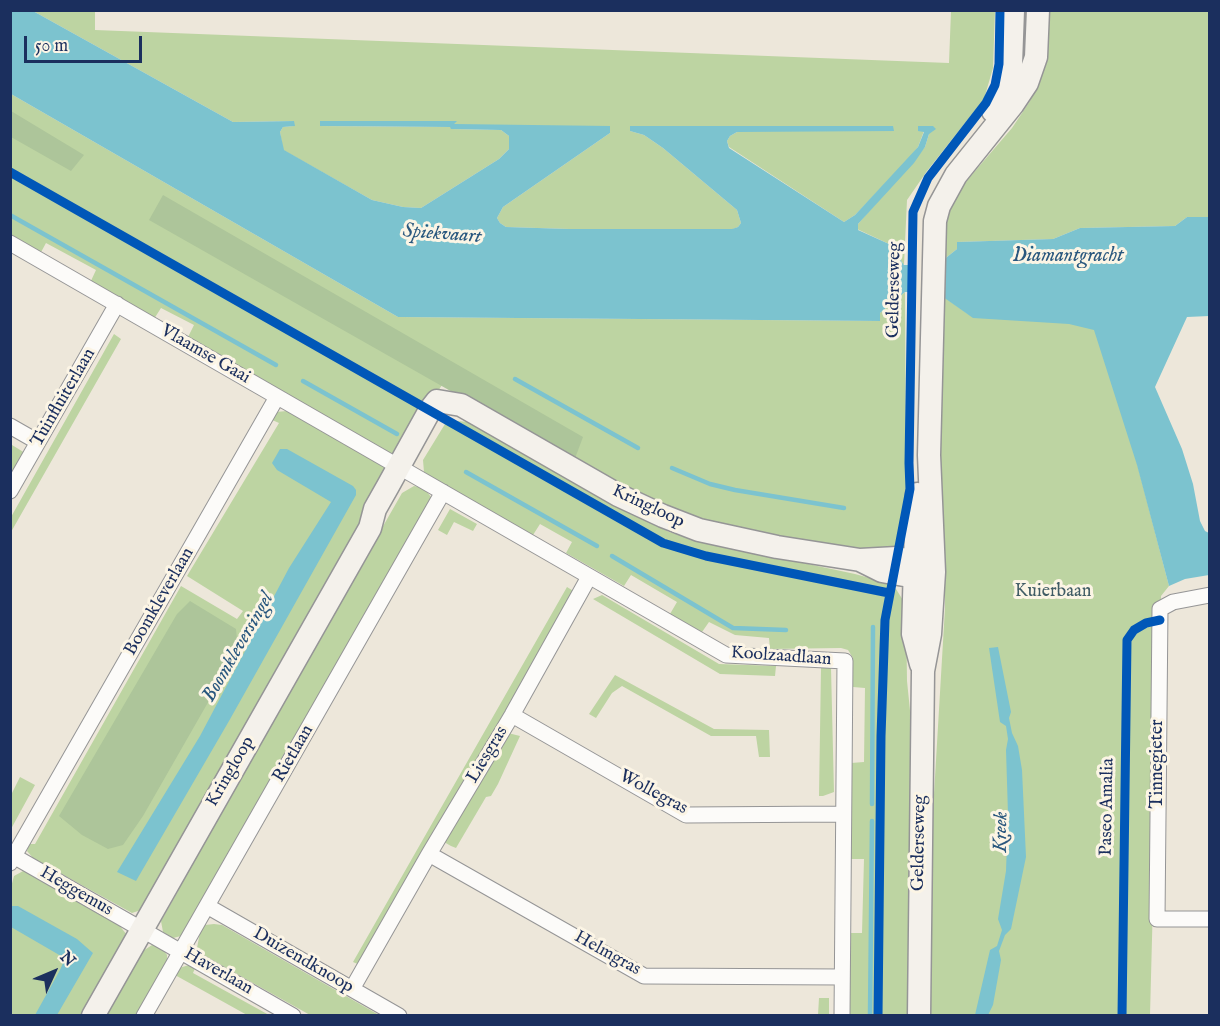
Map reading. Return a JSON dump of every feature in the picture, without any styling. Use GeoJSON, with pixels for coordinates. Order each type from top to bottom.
{"type":"FeatureCollection","features":[{"type":"Feature","properties":{"kind":"street","name":"Gelderseweg"},"geometry":{"type":"LineString","coordinates":[[919,1016],[923,671],[913,634],[922,570],[927,202],[938,182],[1005,93],[1011,64],[1012,10]]}},
{"type":"Feature","properties":{"kind":"street","name":"Gelderseweg"},"geometry":{"type":"LineString","coordinates":[[928,246],[946,190],[1027,83],[1036,57],[1038,10]]}},
{"type":"Feature","properties":{"kind":"street","name":"Vlaamse Gaai"},"geometry":{"type":"LineString","coordinates":[[10,243],[404,470]]}},
{"type":"Feature","properties":{"kind":"street","name":"Tuinfluiterlaan"},"geometry":{"type":"LineString","coordinates":[[10,491],[117,304]]}},
{"type":"Feature","properties":{"kind":"street","name":"Boomkleverlaan"},"geometry":{"type":"LineString","coordinates":[[12,858],[278,397]]}},
{"type":"Feature","properties":{"kind":"street","name":"Kringloop"},"geometry":{"type":"LineString","coordinates":[[93,1016],[370,528],[386,515],[404,470],[446,410],[454,403],[618,495],[699,530],[777,547],[860,560],[882,571],[922,570]]}},
{"type":"Feature","properties":{"kind":"street"},"geometry":{"type":"LineString","coordinates":[[10,426],[38,442]]}},
{"type":"Feature","properties":{"kind":"street","name":"Koolzaadlaan"},"geometry":{"type":"LineString","coordinates":[[404,470],[726,655],[845,661],[842,1016]]}},
{"type":"Feature","properties":{"kind":"street","name":"Rietlaan"},"geometry":{"type":"LineString","coordinates":[[144,1016],[444,492]]}},
{"type":"Feature","properties":{"kind":"street","name":"Liesgras"},"geometry":{"type":"LineString","coordinates":[[352,988],[512,715],[589,577]]}},
{"type":"Feature","properties":{"kind":"street","name":"Tinnegieter"},"geometry":{"type":"LineString","coordinates":[[1209,595],[1173,602],[1160,609],[1157,919],[1209,919]]}},
{"type":"Feature","properties":{"kind":"street","name":"Wollegras"},"geometry":{"type":"LineString","coordinates":[[512,715],[686,815],[843,814]]}},
{"type":"Feature","properties":{"kind":"street","name":"Helmgras"},"geometry":{"type":"LineString","coordinates":[[429,854],[644,976],[842,977]]}},
{"type":"Feature","properties":{"kind":"street","name":"Heggemus"},"geometry":{"type":"LineString","coordinates":[[12,858],[141,930]]}},
{"type":"Feature","properties":{"kind":"street","name":"Duizendknoop"},"geometry":{"type":"LineString","coordinates":[[207,906],[399,1016]]}},
{"type":"Feature","properties":{"kind":"street","name":"Haverlaan"},"geometry":{"type":"LineString","coordinates":[[141,930],[293,1016]]}},
{"type":"Feature","properties":{"kind":"green space"},"geometry":{"type":"Polygon","coordinates":[[[33,11],[95,11],[95,30],[949,63],[951,11],[995,11],[993,68],[984,99],[907,200],[904,265],[889,244],[857,229],[858,224],[925,147],[929,134],[924,131],[918,147],[909,159],[855,215],[844,222],[729,147],[727,141],[730,136],[737,132],[747,132],[630,131],[644,135],[663,148],[737,210],[741,223],[738,227],[733,229],[569,229],[506,227],[497,218],[503,207],[610,133],[610,126],[320,126],[451,127],[452,129],[501,130],[509,136],[509,149],[499,159],[421,208],[403,207],[372,200],[283,150],[280,132],[283,127],[294,126],[293,121],[233,122],[33,11]]]}},
{"type":"Feature","properties":{"kind":"green space"},"geometry":{"type":"Polygon","coordinates":[[[1044,11],[1209,11],[1209,217],[1187,217],[1175,226],[1080,228],[1053,239],[958,242],[957,249],[937,265],[939,213],[1012,128],[1030,101],[1039,69],[1044,11]]]}},
{"type":"Feature","properties":{"kind":"green space"},"geometry":{"type":"Polygon","coordinates":[[[11,94],[398,317],[880,321],[880,313],[905,292],[906,490],[896,549],[836,549],[695,521],[629,493],[442,385],[396,454],[390,453],[187,339],[194,325],[161,308],[154,319],[90,283],[96,270],[46,243],[40,254],[11,237],[11,94]]]}},
{"type":"Feature","properties":{"kind":"green space"},"geometry":{"type":"Polygon","coordinates":[[[11,111],[84,155],[71,171],[11,137],[11,111]]]}},
{"type":"Feature","properties":{"kind":"green space"},"geometry":{"type":"Polygon","coordinates":[[[163,195],[583,437],[574,461],[149,220],[163,195]]]}},
{"type":"Feature","properties":{"kind":"green space","name":"Kuierbaan"},"geometry":{"type":"Polygon","coordinates":[[[937,292],[968,314],[1108,324],[1137,463],[1169,586],[1161,596],[1150,1015],[930,1016],[933,811],[945,608],[945,553],[935,519],[937,292]]]}},
{"type":"Feature","properties":{"kind":"green space"},"geometry":{"type":"Polygon","coordinates":[[[114,334],[121,339],[11,532],[11,517],[114,334]]]}},
{"type":"Feature","properties":{"kind":"green space"},"geometry":{"type":"Polygon","coordinates":[[[287,411],[381,464],[386,469],[378,496],[141,910],[132,913],[33,858],[27,851],[29,844],[35,844],[181,586],[237,619],[243,611],[187,576],[279,423],[270,419],[276,412],[287,411]]]}},
{"type":"Feature","properties":{"kind":"green space"},"geometry":{"type":"Polygon","coordinates":[[[457,421],[470,422],[607,501],[669,532],[700,541],[855,574],[884,582],[896,589],[906,605],[907,681],[912,730],[910,1015],[849,1015],[850,933],[862,933],[864,859],[851,859],[851,763],[864,762],[865,688],[853,687],[853,658],[848,650],[841,648],[770,649],[769,638],[735,635],[709,622],[702,632],[670,614],[677,602],[631,575],[624,586],[566,553],[572,542],[540,524],[533,535],[435,480],[424,472],[423,460],[445,424],[457,421]]]}},
{"type":"Feature","properties":{"kind":"green space"},"geometry":{"type":"Polygon","coordinates":[[[12,445],[25,453],[11,479],[10,447],[12,445]]]}},
{"type":"Feature","properties":{"kind":"green space"},"geometry":{"type":"Polygon","coordinates":[[[414,486],[424,488],[431,497],[429,507],[181,936],[173,938],[163,932],[161,921],[185,873],[402,493],[414,486]]]}},
{"type":"Feature","properties":{"kind":"green space"},"geometry":{"type":"Polygon","coordinates":[[[450,509],[477,524],[473,531],[454,522],[447,535],[438,530],[450,509]]]}},
{"type":"Feature","properties":{"kind":"green space"},"geometry":{"type":"Polygon","coordinates":[[[567,587],[575,592],[360,965],[353,962],[567,587]]]}},
{"type":"Feature","properties":{"kind":"green space"},"geometry":{"type":"Polygon","coordinates":[[[602,595],[719,664],[776,666],[775,676],[720,674],[593,599],[602,595]]]}},
{"type":"Feature","properties":{"kind":"green space"},"geometry":{"type":"Polygon","coordinates":[[[190,601],[236,629],[238,650],[143,816],[123,845],[108,849],[82,835],[59,816],[177,614],[190,601]]]}},
{"type":"Feature","properties":{"kind":"green space"},"geometry":{"type":"Polygon","coordinates":[[[821,668],[831,668],[834,792],[819,796],[821,668]]]}},
{"type":"Feature","properties":{"kind":"green space"},"geometry":{"type":"Polygon","coordinates":[[[615,675],[714,729],[769,730],[770,757],[759,757],[756,736],[711,736],[622,686],[612,693],[596,718],[589,714],[615,675]]]}},
{"type":"Feature","properties":{"kind":"green space"},"geometry":{"type":"Polygon","coordinates":[[[508,733],[520,736],[498,784],[491,796],[486,797],[456,848],[451,846],[444,842],[508,733]]]}},
{"type":"Feature","properties":{"kind":"green space"},"geometry":{"type":"Polygon","coordinates":[[[20,777],[35,785],[11,829],[11,795],[20,777]]]}},
{"type":"Feature","properties":{"kind":"green space"},"geometry":{"type":"Polygon","coordinates":[[[25,870],[119,925],[127,935],[111,960],[84,1015],[11,1016],[11,887],[14,876],[25,870]]]}},
{"type":"Feature","properties":{"kind":"green space"},"geometry":{"type":"Polygon","coordinates":[[[205,925],[222,925],[379,1015],[310,1015],[203,955],[197,948],[200,932],[205,925]]]}},
{"type":"Feature","properties":{"kind":"green space"},"geometry":{"type":"Polygon","coordinates":[[[152,945],[161,947],[167,955],[167,967],[139,1015],[105,1016],[140,953],[152,945]]]}},
{"type":"Feature","properties":{"kind":"green space"},"geometry":{"type":"Polygon","coordinates":[[[189,965],[196,966],[193,973],[269,1015],[247,1015],[175,975],[179,968],[189,965]]]}},
{"type":"Feature","properties":{"kind":"green space"},"geometry":{"type":"Polygon","coordinates":[[[819,998],[829,998],[829,1015],[818,1015],[819,998]]]}},
{"type":"Feature","properties":{"kind":"water"},"geometry":{"type":"Polygon","coordinates":[[[11,11],[33,11],[233,122],[294,121],[295,126],[283,127],[280,132],[284,150],[372,200],[403,207],[421,208],[499,159],[509,149],[509,136],[501,130],[451,129],[450,127],[320,126],[320,121],[457,121],[454,124],[610,126],[610,133],[503,207],[497,218],[506,227],[732,229],[738,227],[741,223],[737,210],[663,148],[644,135],[630,131],[630,126],[893,126],[894,131],[737,132],[727,141],[729,148],[844,222],[855,215],[918,147],[924,132],[918,131],[918,126],[933,126],[936,129],[929,134],[925,147],[914,163],[858,224],[858,230],[889,244],[904,265],[937,265],[957,249],[957,242],[1053,239],[1080,228],[1175,226],[1187,217],[1209,217],[1209,316],[1187,317],[1155,387],[1182,449],[1193,484],[1200,521],[1205,531],[1209,533],[1209,575],[1185,579],[1169,586],[1137,465],[1094,330],[1069,324],[973,318],[936,292],[905,292],[880,313],[880,321],[398,317],[11,94],[11,11]]]}},
{"type":"Feature","properties":{"kind":"water"},"geometry":{"type":"Polygon","coordinates":[[[280,449],[287,449],[353,486],[356,495],[136,881],[117,872],[200,736],[289,568],[331,502],[277,470],[272,463],[280,449]]]}},
{"type":"Feature","properties":{"kind":"water"},"geometry":{"type":"Polygon","coordinates":[[[998,647],[1011,712],[1009,718],[1018,746],[1022,770],[1026,857],[1011,929],[1005,935],[999,951],[1001,960],[993,1005],[988,1015],[975,1015],[990,950],[997,946],[1002,930],[998,919],[1006,871],[1008,814],[1006,750],[1008,739],[1006,726],[1000,722],[989,648],[998,647]]]}},
{"type":"Feature","properties":{"kind":"water"},"geometry":{"type":"Polygon","coordinates":[[[12,906],[18,906],[77,939],[93,953],[57,1015],[35,1015],[60,970],[63,963],[61,956],[11,927],[12,906]]]}},
{"type":"Feature","properties":{"kind":"pier"},"geometry":{"type":"Polygon","coordinates":[[[908,262],[936,262],[936,295],[908,295],[908,262]]]}},
{"type":"Feature","properties":{"kind":"waterway"},"geometry":{"type":"LineString","coordinates":[[10,215],[276,365]]}},
{"type":"Feature","properties":{"kind":"waterway"},"geometry":{"type":"LineString","coordinates":[[515,379],[638,448]]}},
{"type":"Feature","properties":{"kind":"waterway"},"geometry":{"type":"LineString","coordinates":[[303,381],[397,434]]}},
{"type":"Feature","properties":{"kind":"waterway"},"geometry":{"type":"LineString","coordinates":[[672,468],[710,484],[735,490],[844,508]]}},
{"type":"Feature","properties":{"kind":"waterway"},"geometry":{"type":"LineString","coordinates":[[466,472],[597,546]]}},
{"type":"Feature","properties":{"kind":"waterway"},"geometry":{"type":"LineString","coordinates":[[612,556],[733,628],[786,630]]}},
{"type":"Feature","properties":{"kind":"waterway"},"geometry":{"type":"LineString","coordinates":[[872,804],[873,627]]}},
{"type":"Feature","properties":{"kind":"waterway"},"geometry":{"type":"LineString","coordinates":[[870,1016],[872,821]]}},
{"type":"Feature","properties":{"kind":"cycle path"},"geometry":{"type":"LineString","coordinates":[[878,1016],[881,736],[885,620],[910,489],[913,212],[928,178],[986,103],[995,85],[999,64],[1000,10]]}},
{"type":"Feature","properties":{"kind":"cycle path"},"geometry":{"type":"LineString","coordinates":[[10,172],[663,543],[706,556],[889,593]]}},
{"type":"Feature","properties":{"kind":"cycle path","name":"Paseo Amalia"},"geometry":{"type":"LineString","coordinates":[[1122,1016],[1127,640],[1134,630],[1146,623],[1160,620]]}},
{"type":"Feature","properties":{"kind":"water label","name":"Spiekvaart"},"geometry":{"type":"Point","coordinates":[442,235]}},
{"type":"Feature","properties":{"kind":"water label","name":"Diamantgracht"},"geometry":{"type":"Point","coordinates":[1068,257]}},
{"type":"Feature","properties":{"kind":"water label","name":"Boomkleversingel"},"geometry":{"type":"Point","coordinates":[239,648]}},
{"type":"Feature","properties":{"kind":"water label","name":"Kreek"},"geometry":{"type":"Point","coordinates":[1002,832]}}]}
